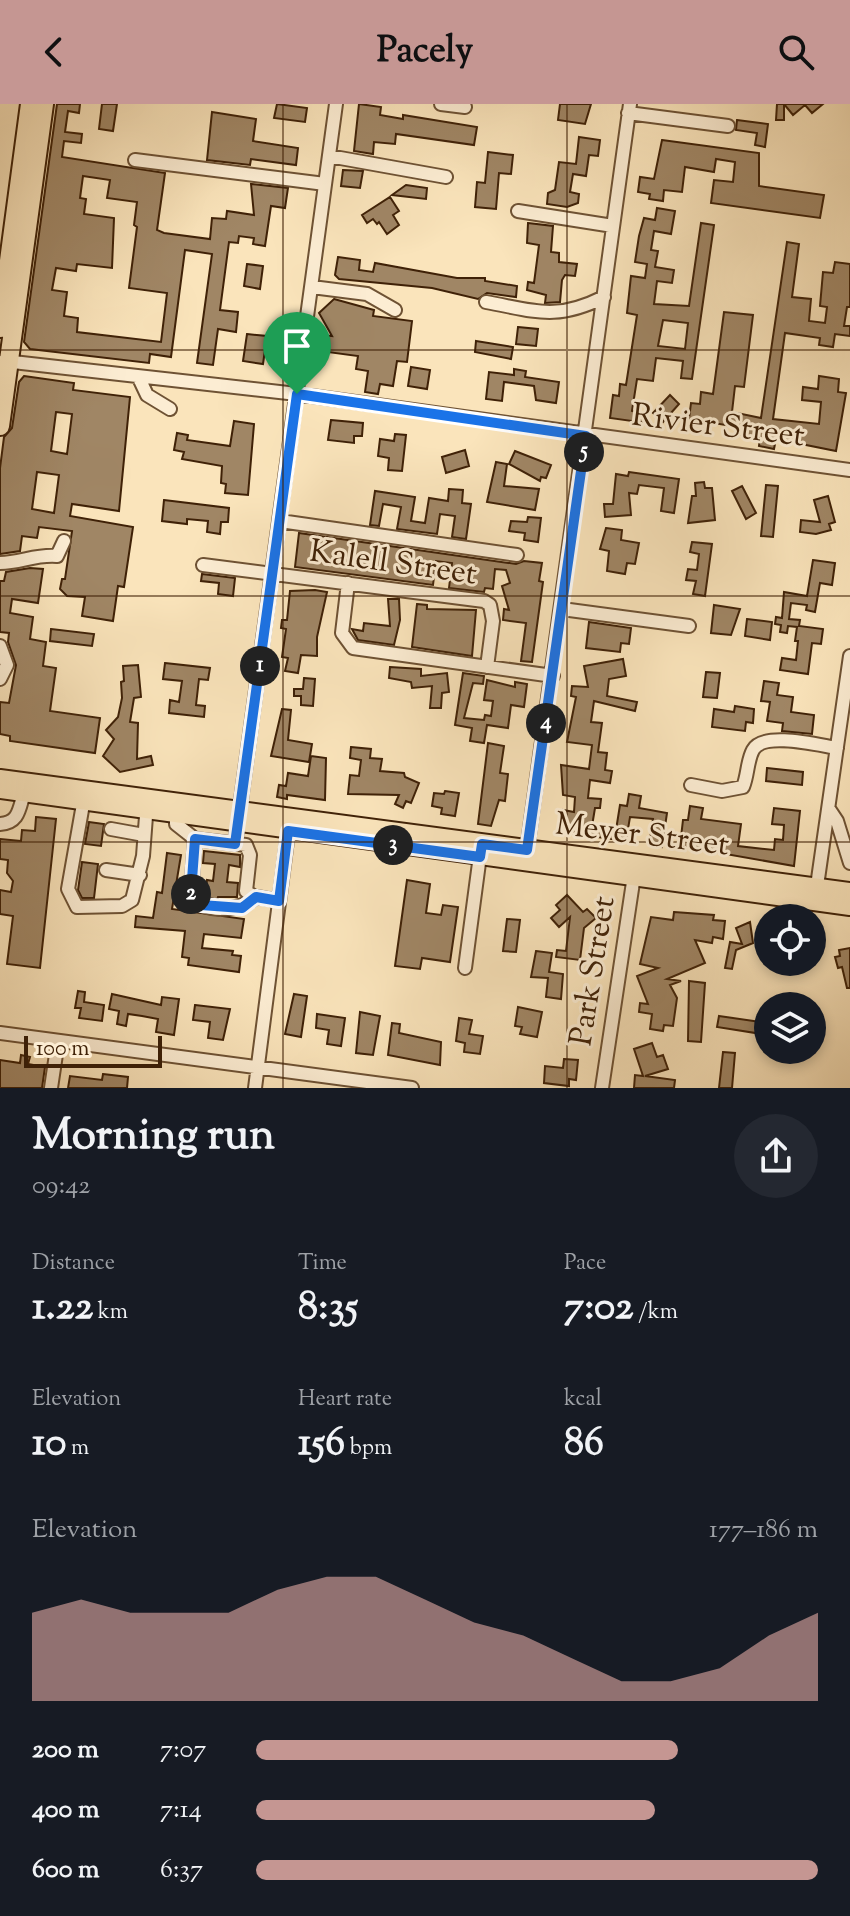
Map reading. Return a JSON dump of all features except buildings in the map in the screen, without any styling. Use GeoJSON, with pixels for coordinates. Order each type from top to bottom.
{"type":"FeatureCollection","features":[{"type":"Feature","properties":{"kind":"highway"},"geometry":{"type":"LineString","coordinates":[[0,328],[30,104]]}},
{"type":"Feature","properties":{"kind":"highway"},"geometry":{"type":"LineString","coordinates":[[0,426],[4,361],[44,104]]}},
{"type":"Feature","properties":{"kind":"main road","name":"Meyer Street"},"geometry":{"type":"LineString","coordinates":[[0,778],[85,795],[481,850],[527,850],[634,870],[850,891]]}},
{"type":"Feature","properties":{"kind":"main road"},"geometry":{"type":"LineString","coordinates":[[0,790],[85,795]]}},
{"type":"Feature","properties":{"kind":"main road"},"geometry":{"type":"LineString","coordinates":[[147,803],[176,814],[239,816]]}},
{"type":"Feature","properties":{"kind":"main road"},"geometry":{"type":"LineString","coordinates":[[481,850],[634,870],[850,907]]}},
{"type":"Feature","properties":{"kind":"street"},"geometry":{"type":"LineString","coordinates":[[235,844],[336,104]]}},
{"type":"Feature","properties":{"kind":"street"},"geometry":{"type":"LineString","coordinates":[[441,104],[465,107]]}},
{"type":"Feature","properties":{"kind":"street"},"geometry":{"type":"LineString","coordinates":[[527,850],[629,108],[728,126]]}},
{"type":"Feature","properties":{"kind":"street"},"geometry":{"type":"LineString","coordinates":[[329,156],[446,177]]}},
{"type":"Feature","properties":{"kind":"street"},"geometry":{"type":"LineString","coordinates":[[135,160],[325,184]]}},
{"type":"Feature","properties":{"kind":"street"},"geometry":{"type":"LineString","coordinates":[[518,211],[613,226]]}},
{"type":"Feature","properties":{"kind":"street"},"geometry":{"type":"LineString","coordinates":[[312,287],[367,294],[395,310]]}},
{"type":"Feature","properties":{"kind":"street"},"geometry":{"type":"LineString","coordinates":[[486,302],[554,314],[573,311],[604,297]]}},
{"type":"Feature","properties":{"kind":"street","name":"Rivier Street"},"geometry":{"type":"LineString","coordinates":[[4,361],[297,394],[850,470]]}},
{"type":"Feature","properties":{"kind":"street"},"geometry":{"type":"LineString","coordinates":[[138,376],[147,395],[170,409]]}},
{"type":"Feature","properties":{"kind":"street"},"geometry":{"type":"LineString","coordinates":[[280,521],[517,555]]}},
{"type":"Feature","properties":{"kind":"street"},"geometry":{"type":"LineString","coordinates":[[0,563],[17,562],[32,555],[57,556],[64,541]]}},
{"type":"Feature","properties":{"kind":"street","name":"Kalell Street"},"geometry":{"type":"LineString","coordinates":[[203,565],[484,601],[490,605],[493,621],[487,667]]}},
{"type":"Feature","properties":{"kind":"street"},"geometry":{"type":"LineString","coordinates":[[348,583],[342,633],[347,645],[553,676]]}},
{"type":"Feature","properties":{"kind":"street"},"geometry":{"type":"LineString","coordinates":[[562,609],[689,626]]}},
{"type":"Feature","properties":{"kind":"street"},"geometry":{"type":"LineString","coordinates":[[0,646],[7,665],[0,679]]}},
{"type":"Feature","properties":{"kind":"street"},"geometry":{"type":"LineString","coordinates":[[817,886],[850,656]]}},
{"type":"Feature","properties":{"kind":"street"},"geometry":{"type":"LineString","coordinates":[[691,785],[722,791],[743,787],[754,748],[761,741],[775,739],[837,748]]}},
{"type":"Feature","properties":{"kind":"street"},"geometry":{"type":"LineString","coordinates":[[0,824],[12,822],[17,817],[24,793]]}},
{"type":"Feature","properties":{"kind":"street"},"geometry":{"type":"LineString","coordinates":[[85,795],[68,889],[73,904],[86,908],[125,905],[133,897],[140,875],[147,803]]}},
{"type":"Feature","properties":{"kind":"street"},"geometry":{"type":"LineString","coordinates":[[829,809],[837,821],[850,863]]}},
{"type":"Feature","properties":{"kind":"street"},"geometry":{"type":"LineString","coordinates":[[176,814],[177,828],[195,839],[246,845],[249,850],[246,887],[256,897],[279,901]]}},
{"type":"Feature","properties":{"kind":"street"},"geometry":{"type":"LineString","coordinates":[[255,1088],[289,824]]}},
{"type":"Feature","properties":{"kind":"street"},"geometry":{"type":"LineString","coordinates":[[111,829],[144,835]]}},
{"type":"Feature","properties":{"kind":"street"},"geometry":{"type":"LineString","coordinates":[[195,839],[193,900],[201,905],[237,909],[256,897]]}},
{"type":"Feature","properties":{"kind":"street"},"geometry":{"type":"LineString","coordinates":[[465,968],[481,850]]}},
{"type":"Feature","properties":{"kind":"street"},"geometry":{"type":"LineString","coordinates":[[106,870],[140,875]]}},
{"type":"Feature","properties":{"kind":"street","name":"Park Street"},"geometry":{"type":"LineString","coordinates":[[602,1088],[634,870]]}},
{"type":"Feature","properties":{"kind":"street"},"geometry":{"type":"LineString","coordinates":[[0,1033],[412,1088]]}},
{"type":"Feature","properties":{"kind":"street"},"geometry":{"type":"LineString","coordinates":[[51,1088],[58,1041]]}},
{"type":"Feature","properties":{"kind":"route"},"geometry":{"type":"LineString","coordinates":[[297,394],[586,436],[527,850],[482,844],[480,857],[288,831],[279,901],[256,897],[247,906],[237,909],[201,905],[193,900],[191,893],[195,839],[235,844],[297,394]]}}]}
